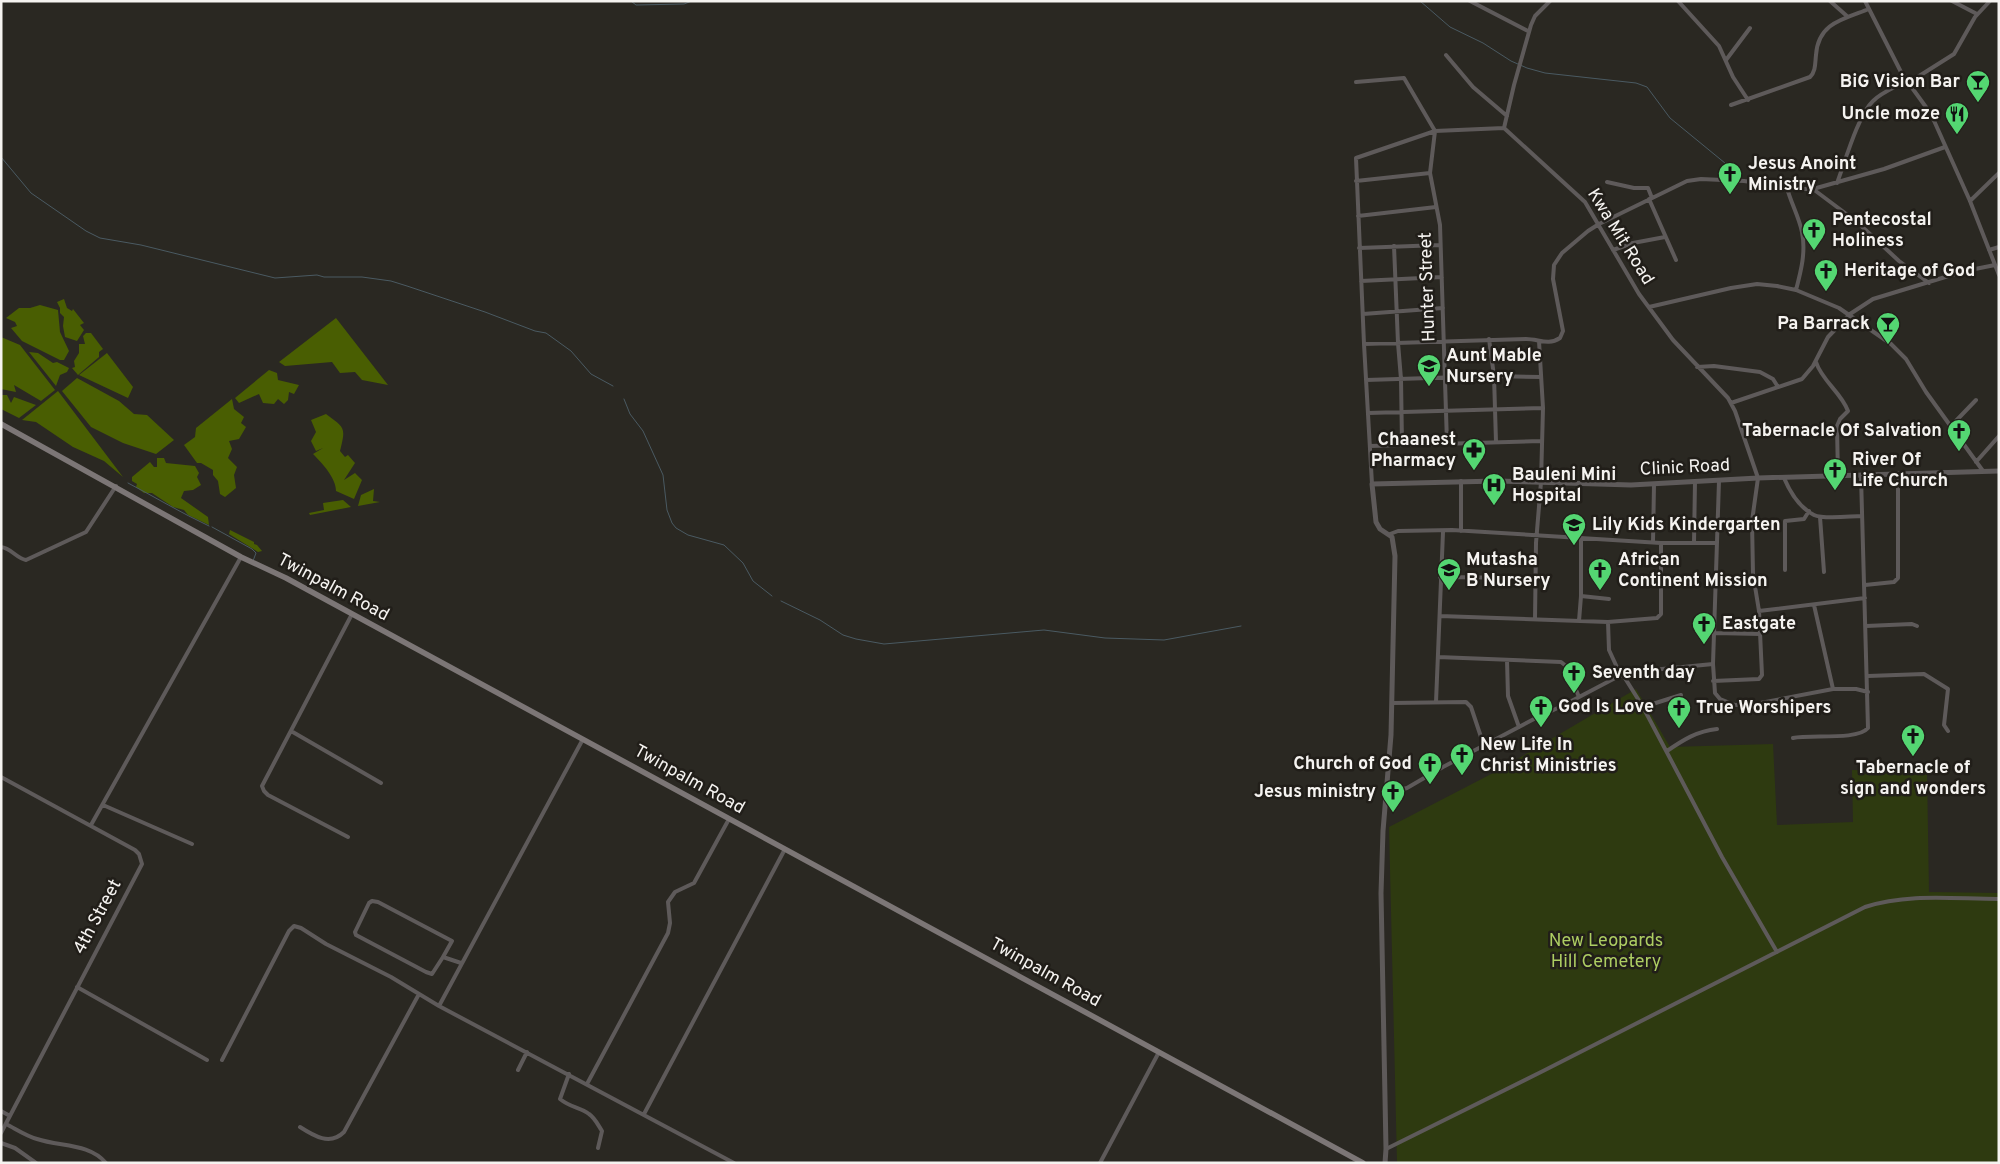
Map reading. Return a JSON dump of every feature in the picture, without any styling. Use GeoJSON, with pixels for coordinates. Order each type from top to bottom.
{"type":"FeatureCollection","features":[{"type":"Feature","properties":{"kind":"main road","name":"Twinpalm Road"},"geometry":{"type":"LineString","coordinates":[[1,424],[242,557],[280,575],[1363,1163]]}},
{"type":"Feature","properties":{"kind":"street"},"geometry":{"type":"LineString","coordinates":[[1470,1],[1528,31]]}},
{"type":"Feature","properties":{"kind":"street"},"geometry":{"type":"LineString","coordinates":[[1385,1163],[1380,923],[1385,794],[1392,703],[1395,556],[1392,537],[1380,528],[1376,522],[1372,484],[1356,158],[1435,131],[1504,128],[1528,31],[1535,16],[1550,1]]}},
{"type":"Feature","properties":{"kind":"street"},"geometry":{"type":"LineString","coordinates":[[1678,1],[1715,41],[1733,77],[1748,100]]}},
{"type":"Feature","properties":{"kind":"street"},"geometry":{"type":"LineString","coordinates":[[1830,1],[1848,17]]}},
{"type":"Feature","properties":{"kind":"street"},"geometry":{"type":"LineString","coordinates":[[1865,1],[1907,82],[1931,114],[1970,201],[1999,275]]}},
{"type":"Feature","properties":{"kind":"street"},"geometry":{"type":"LineString","coordinates":[[1952,1],[1978,14]]}},
{"type":"Feature","properties":{"kind":"street"},"geometry":{"type":"LineString","coordinates":[[1837,182],[1857,129],[1868,107],[1876,98],[1954,54],[1978,14],[1990,1]]}},
{"type":"Feature","properties":{"kind":"street"},"geometry":{"type":"LineString","coordinates":[[1731,106],[1810,77],[1814,70],[1818,38],[1832,25],[1868,9]]}},
{"type":"Feature","properties":{"kind":"street"},"geometry":{"type":"LineString","coordinates":[[1726,60],[1750,28]]}},
{"type":"Feature","properties":{"kind":"street"},"geometry":{"type":"LineString","coordinates":[[1446,55],[1473,88],[1507,116]]}},
{"type":"Feature","properties":{"kind":"street"},"geometry":{"type":"LineString","coordinates":[[1356,82],[1404,78],[1435,131]]}},
{"type":"Feature","properties":{"kind":"street","name":"Kwa Mit Road"},"geometry":{"type":"LineString","coordinates":[[1504,128],[1579,195],[1590,208],[1613,250],[1649,307],[1673,340],[1731,402],[1758,478]]}},
{"type":"Feature","properties":{"kind":"street","name":"Hunter Street"},"geometry":{"type":"LineString","coordinates":[[1435,131],[1430,173],[1440,225],[1447,443]]}},
{"type":"Feature","properties":{"kind":"street"},"geometry":{"type":"LineString","coordinates":[[1364,344],[1489,339],[1530,339],[1554,342],[1560,338],[1562,333],[1552,274],[1555,261],[1575,242],[1599,224],[1651,198],[1681,184],[1701,180],[1752,182],[1787,188],[1812,189],[1884,169],[1946,147]]}},
{"type":"Feature","properties":{"kind":"street"},"geometry":{"type":"LineString","coordinates":[[1356,181],[1430,173]]}},
{"type":"Feature","properties":{"kind":"street"},"geometry":{"type":"LineString","coordinates":[[1970,201],[1999,173]]}},
{"type":"Feature","properties":{"kind":"street"},"geometry":{"type":"LineString","coordinates":[[1607,182],[1648,188],[1665,237],[1676,260]]}},
{"type":"Feature","properties":{"kind":"street"},"geometry":{"type":"LineString","coordinates":[[1787,188],[1800,226],[1803,247],[1803,264],[1796,290]]}},
{"type":"Feature","properties":{"kind":"street"},"geometry":{"type":"LineString","coordinates":[[1812,189],[1857,222],[1899,261],[1929,283]]}},
{"type":"Feature","properties":{"kind":"street"},"geometry":{"type":"LineString","coordinates":[[1358,216],[1436,207]]}},
{"type":"Feature","properties":{"kind":"street"},"geometry":{"type":"LineString","coordinates":[[1613,250],[1633,243],[1665,237]]}},
{"type":"Feature","properties":{"kind":"street"},"geometry":{"type":"LineString","coordinates":[[1359,248],[1440,245]]}},
{"type":"Feature","properties":{"kind":"street"},"geometry":{"type":"LineString","coordinates":[[1394,246],[1396,313],[1401,379],[1402,444]]}},
{"type":"Feature","properties":{"kind":"street"},"geometry":{"type":"LineString","coordinates":[[1989,250],[1999,247]]}},
{"type":"Feature","properties":{"kind":"street"},"geometry":{"type":"LineString","coordinates":[[1731,402],[1802,380],[1828,337],[1850,314],[1879,296],[1929,283],[1964,271],[1995,265]]}},
{"type":"Feature","properties":{"kind":"street"},"geometry":{"type":"LineString","coordinates":[[1361,281],[1442,277]]}},
{"type":"Feature","properties":{"kind":"street"},"geometry":{"type":"LineString","coordinates":[[1649,307],[1748,285],[1776,286],[1796,290],[1828,302],[1850,314],[1898,350],[1983,471]]}},
{"type":"Feature","properties":{"kind":"street"},"geometry":{"type":"LineString","coordinates":[[1363,314],[1443,308]]}},
{"type":"Feature","properties":{"kind":"street"},"geometry":{"type":"LineString","coordinates":[[1489,339],[1494,376],[1496,442]]}},
{"type":"Feature","properties":{"kind":"street"},"geometry":{"type":"LineString","coordinates":[[1535,619],[1536,536],[1541,482],[1542,408],[1539,341]]}},
{"type":"Feature","properties":{"kind":"street"},"geometry":{"type":"LineString","coordinates":[[1815,361],[1820,374],[1832,385],[1848,411],[1836,426],[1838,477]]}},
{"type":"Feature","properties":{"kind":"street"},"geometry":{"type":"LineString","coordinates":[[1697,367],[1714,366],[1760,372],[1773,379],[1778,387]]}},
{"type":"Feature","properties":{"kind":"street"},"geometry":{"type":"LineString","coordinates":[[1366,380],[1494,376],[1541,377]]}},
{"type":"Feature","properties":{"kind":"street"},"geometry":{"type":"LineString","coordinates":[[1951,426],[1976,400]]}},
{"type":"Feature","properties":{"kind":"street"},"geometry":{"type":"LineString","coordinates":[[1368,413],[1542,408]]}},
{"type":"Feature","properties":{"kind":"street"},"geometry":{"type":"LineString","coordinates":[[1976,462],[1999,436]]}},
{"type":"Feature","properties":{"kind":"street"},"geometry":{"type":"LineString","coordinates":[[1370,446],[1541,441]]}},
{"type":"Feature","properties":{"kind":"street","name":"Clinic Road"},"geometry":{"type":"LineString","coordinates":[[1372,484],[1541,482],[1631,485],[1758,478],[1999,471]]}},
{"type":"Feature","properties":{"kind":"street"},"geometry":{"type":"LineString","coordinates":[[1865,586],[1894,582],[1898,578],[1898,474]]}},
{"type":"Feature","properties":{"kind":"street"},"geometry":{"type":"LineString","coordinates":[[1793,738],[1852,734],[1866,731],[1868,725],[1861,476]]}},
{"type":"Feature","properties":{"kind":"street"},"geometry":{"type":"LineString","coordinates":[[1713,681],[1761,677],[1759,611],[1754,574],[1752,521],[1758,478]]}},
{"type":"Feature","properties":{"kind":"street"},"geometry":{"type":"LineString","coordinates":[[1784,478],[1792,495],[1809,511],[1820,517],[1862,516]]}},
{"type":"Feature","properties":{"kind":"street"},"geometry":{"type":"LineString","coordinates":[[1719,481],[1713,664],[1714,693],[1720,699],[1735,705],[1755,704],[1833,689],[1851,688],[1868,692]]}},
{"type":"Feature","properties":{"kind":"street"},"geometry":{"type":"LineString","coordinates":[[1461,482],[1461,531]]}},
{"type":"Feature","properties":{"kind":"street"},"geometry":{"type":"LineString","coordinates":[[1694,543],[1695,482]]}},
{"type":"Feature","properties":{"kind":"street"},"geometry":{"type":"LineString","coordinates":[[1653,542],[1654,484]]}},
{"type":"Feature","properties":{"kind":"street"},"geometry":{"type":"LineString","coordinates":[[1,547],[7,548],[22,560],[26,560],[80,535],[91,526],[116,486]]}},
{"type":"Feature","properties":{"kind":"street"},"geometry":{"type":"LineString","coordinates":[[1785,570],[1785,521],[1804,519],[1809,511]]}},
{"type":"Feature","properties":{"kind":"street"},"geometry":{"type":"LineString","coordinates":[[1820,517],[1824,572]]}},
{"type":"Feature","properties":{"kind":"street"},"geometry":{"type":"LineString","coordinates":[[1390,534],[1398,531],[1461,531],[1660,543],[1717,543]]}},
{"type":"Feature","properties":{"kind":"street"},"geometry":{"type":"LineString","coordinates":[[1436,702],[1443,532]]}},
{"type":"Feature","properties":{"kind":"street"},"geometry":{"type":"LineString","coordinates":[[1579,621],[1581,538]]}},
{"type":"Feature","properties":{"kind":"street"},"geometry":{"type":"LineString","coordinates":[[1440,616],[1608,622],[1654,619],[1660,616],[1662,598],[1660,543]]}},
{"type":"Feature","properties":{"kind":"street"},"geometry":{"type":"LineString","coordinates":[[91,825],[242,557]]}},
{"type":"Feature","properties":{"kind":"street"},"geometry":{"type":"LineString","coordinates":[[1440,577],[1536,578]]}},
{"type":"Feature","properties":{"kind":"street"},"geometry":{"type":"LineString","coordinates":[[1581,596],[1609,599]]}},
{"type":"Feature","properties":{"kind":"street"},"geometry":{"type":"LineString","coordinates":[[1759,611],[1865,598]]}},
{"type":"Feature","properties":{"kind":"street"},"geometry":{"type":"LineString","coordinates":[[1814,605],[1833,689]]}},
{"type":"Feature","properties":{"kind":"street"},"geometry":{"type":"LineString","coordinates":[[348,837],[264,791],[262,786],[352,614]]}},
{"type":"Feature","properties":{"kind":"street"},"geometry":{"type":"LineString","coordinates":[[1608,622],[1609,650],[1622,675],[1643,707],[1722,857],[1777,952]]}},
{"type":"Feature","properties":{"kind":"street"},"geometry":{"type":"LineString","coordinates":[[1866,626],[1912,624],[1917,626]]}},
{"type":"Feature","properties":{"kind":"street"},"geometry":{"type":"LineString","coordinates":[[1715,633],[1760,634]]}},
{"type":"Feature","properties":{"kind":"street"},"geometry":{"type":"LineString","coordinates":[[1438,657],[1564,663],[1579,697]]}},
{"type":"Feature","properties":{"kind":"street"},"geometry":{"type":"LineString","coordinates":[[1507,660],[1508,696],[1519,727]]}},
{"type":"Feature","properties":{"kind":"street"},"geometry":{"type":"LineString","coordinates":[[1385,794],[1407,788],[1443,766],[1622,675],[1713,664]]}},
{"type":"Feature","properties":{"kind":"street"},"geometry":{"type":"LineString","coordinates":[[1868,676],[1924,674],[1948,689],[1944,726],[1948,731]]}},
{"type":"Feature","properties":{"kind":"street"},"geometry":{"type":"LineString","coordinates":[[1643,707],[1681,696]]}},
{"type":"Feature","properties":{"kind":"street"},"geometry":{"type":"LineString","coordinates":[[1392,703],[1462,701],[1469,704],[1484,746]]}},
{"type":"Feature","properties":{"kind":"street"},"geometry":{"type":"LineString","coordinates":[[1667,751],[1689,736],[1704,730],[1716,729]]}},
{"type":"Feature","properties":{"kind":"street"},"geometry":{"type":"LineString","coordinates":[[291,731],[381,783]]}},
{"type":"Feature","properties":{"kind":"street"},"geometry":{"type":"LineString","coordinates":[[439,1006],[583,739]]}},
{"type":"Feature","properties":{"kind":"street","name":"4th Street"},"geometry":{"type":"LineString","coordinates":[[1,777],[135,850],[139,854],[142,864],[1,1133]]}},
{"type":"Feature","properties":{"kind":"street"},"geometry":{"type":"LineString","coordinates":[[102,805],[192,844]]}},
{"type":"Feature","properties":{"kind":"street"},"geometry":{"type":"LineString","coordinates":[[587,1084],[668,933],[670,923],[668,902],[675,892],[691,886],[697,880],[729,819]]}},
{"type":"Feature","properties":{"kind":"street"},"geometry":{"type":"LineString","coordinates":[[644,1114],[785,849]]}},
{"type":"Feature","properties":{"kind":"street"},"geometry":{"type":"LineString","coordinates":[[1386,1148],[1865,907],[1879,903],[1928,897],[1999,899]]}},
{"type":"Feature","properties":{"kind":"street"},"geometry":{"type":"LineString","coordinates":[[372,901],[378,902],[452,941],[443,957],[432,974],[356,935],[355,932],[369,903],[372,901]]}},
{"type":"Feature","properties":{"kind":"street"},"geometry":{"type":"LineString","coordinates":[[222,1060],[289,931],[294,926],[301,928],[439,1006],[734,1163]]}},
{"type":"Feature","properties":{"kind":"street"},"geometry":{"type":"LineString","coordinates":[[443,957],[461,963]]}},
{"type":"Feature","properties":{"kind":"street"},"geometry":{"type":"LineString","coordinates":[[77,987],[207,1060]]}},
{"type":"Feature","properties":{"kind":"street"},"geometry":{"type":"LineString","coordinates":[[300,1127],[324,1139],[336,1138],[344,1132],[419,994]]}},
{"type":"Feature","properties":{"kind":"street"},"geometry":{"type":"LineString","coordinates":[[518,1070],[527,1052]]}},
{"type":"Feature","properties":{"kind":"street"},"geometry":{"type":"LineString","coordinates":[[1100,1163],[1160,1052]]}},
{"type":"Feature","properties":{"kind":"street"},"geometry":{"type":"LineString","coordinates":[[569,1074],[560,1099],[567,1105],[584,1111],[592,1117],[602,1131],[598,1148]]}},
{"type":"Feature","properties":{"kind":"street"},"geometry":{"type":"LineString","coordinates":[[1,1111],[10,1116]]}},
{"type":"Feature","properties":{"kind":"street"},"geometry":{"type":"LineString","coordinates":[[6,1124],[37,1140],[89,1149],[101,1156],[106,1163]]}},
{"type":"Feature","properties":{"kind":"street"},"geometry":{"type":"LineString","coordinates":[[1,1144],[15,1148],[36,1163]]}},
{"type":"Feature","properties":{"kind":"green space"},"geometry":{"type":"Polygon","coordinates":[[[64,299],[67,308],[72,311],[73,309],[84,323],[80,325],[84,330],[77,341],[65,337],[64,317],[60,313],[57,302],[64,299]]]}},
{"type":"Feature","properties":{"kind":"green space"},"geometry":{"type":"Polygon","coordinates":[[[40,305],[58,310],[60,332],[69,351],[64,360],[60,360],[22,341],[11,328],[17,326],[15,322],[6,318],[19,308],[30,308],[40,305]]]}},
{"type":"Feature","properties":{"kind":"green space"},"geometry":{"type":"Polygon","coordinates":[[[336,318],[388,385],[362,380],[355,372],[340,373],[332,362],[285,366],[279,362],[336,318]]]}},
{"type":"Feature","properties":{"kind":"green space"},"geometry":{"type":"Polygon","coordinates":[[[86,333],[91,333],[103,349],[99,352],[99,357],[78,375],[72,368],[75,367],[74,361],[79,353],[79,344],[85,344],[83,336],[86,333]]]}},
{"type":"Feature","properties":{"kind":"green space"},"geometry":{"type":"Polygon","coordinates":[[[1,337],[20,345],[55,390],[41,401],[14,385],[16,392],[1,389],[1,337]]]}},
{"type":"Feature","properties":{"kind":"green space"},"geometry":{"type":"Polygon","coordinates":[[[29,352],[38,353],[53,363],[57,362],[69,368],[67,372],[60,375],[56,386],[29,352]]]}},
{"type":"Feature","properties":{"kind":"green space"},"geometry":{"type":"Polygon","coordinates":[[[107,353],[133,387],[128,398],[79,375],[107,353]]]}},
{"type":"Feature","properties":{"kind":"green space"},"geometry":{"type":"Polygon","coordinates":[[[269,370],[277,373],[278,380],[299,385],[294,394],[289,392],[288,400],[284,404],[278,399],[274,404],[263,403],[259,394],[239,403],[235,398],[269,370]]]}},
{"type":"Feature","properties":{"kind":"green space"},"geometry":{"type":"Polygon","coordinates":[[[77,378],[119,401],[134,414],[147,415],[174,440],[156,454],[123,443],[91,427],[62,391],[77,378]]]}},
{"type":"Feature","properties":{"kind":"green space"},"geometry":{"type":"Polygon","coordinates":[[[58,391],[123,477],[104,461],[73,447],[36,422],[22,420],[58,391]]]}},
{"type":"Feature","properties":{"kind":"green space"},"geometry":{"type":"Polygon","coordinates":[[[1,395],[7,395],[11,403],[14,397],[36,405],[19,418],[1,409],[1,395]]]}},
{"type":"Feature","properties":{"kind":"green space"},"geometry":{"type":"Polygon","coordinates":[[[232,399],[234,409],[244,417],[241,423],[246,427],[239,439],[229,441],[232,449],[228,458],[237,467],[234,475],[236,488],[225,497],[220,494],[218,481],[213,475],[213,470],[201,463],[197,463],[184,445],[195,437],[196,428],[232,399]]]}},
{"type":"Feature","properties":{"kind":"green space"},"geometry":{"type":"Polygon","coordinates":[[[326,414],[337,422],[342,429],[343,437],[340,451],[345,457],[348,455],[355,463],[344,480],[355,473],[362,480],[354,499],[336,491],[331,476],[313,454],[323,448],[316,451],[311,441],[316,432],[311,420],[326,414]]]}},
{"type":"Feature","properties":{"kind":"green space"},"geometry":{"type":"Polygon","coordinates":[[[157,458],[164,458],[166,463],[195,466],[199,473],[197,477],[201,485],[193,490],[184,491],[181,498],[208,517],[209,525],[188,515],[184,510],[173,507],[152,493],[144,493],[136,487],[137,484],[132,481],[132,477],[150,462],[154,467],[157,467],[157,458]]]}},
{"type":"Feature","properties":{"kind":"green space"},"geometry":{"type":"Polygon","coordinates":[[[374,489],[373,501],[380,502],[358,506],[361,495],[374,489]]]}},
{"type":"Feature","properties":{"kind":"green space"},"geometry":{"type":"Polygon","coordinates":[[[343,500],[351,507],[310,515],[309,513],[324,510],[323,503],[343,500]]]}},
{"type":"Feature","properties":{"kind":"green space"},"geometry":{"type":"Polygon","coordinates":[[[230,530],[254,542],[262,551],[258,552],[229,534],[230,530]]]}},
{"type":"Feature","properties":{"kind":"green space","name":"New Leopards Hill Cemetery"},"geometry":{"type":"Polygon","coordinates":[[[1636,689],[1670,747],[1773,744],[1777,825],[1853,822],[1852,770],[1927,771],[1929,892],[1999,893],[1999,1163],[1397,1163],[1389,827],[1497,771],[1636,689]]]}},
{"type":"Feature","properties":{"kind":"waterway"},"geometry":{"type":"LineString","coordinates":[[631,1],[636,5],[684,4],[692,1]]}},
{"type":"Feature","properties":{"kind":"waterway"},"geometry":{"type":"LineString","coordinates":[[1420,1],[1450,27],[1527,68],[1545,73],[1636,83],[1647,87],[1670,118],[1731,168]]}},
{"type":"Feature","properties":{"kind":"waterway"},"geometry":{"type":"LineString","coordinates":[[1,157],[31,193],[86,231],[100,238],[141,245],[275,278],[317,275],[324,277],[362,277],[391,281],[485,312],[535,331],[546,333],[571,351],[591,374],[613,386]]}},
{"type":"Feature","properties":{"kind":"waterway"},"geometry":{"type":"LineString","coordinates":[[624,399],[630,414],[643,431],[663,475],[667,510],[672,523],[676,528],[688,535],[724,545],[743,563],[753,581],[772,596]]}},
{"type":"Feature","properties":{"kind":"waterway"},"geometry":{"type":"LineString","coordinates":[[128,483],[209,526]]}},
{"type":"Feature","properties":{"kind":"waterway"},"geometry":{"type":"LineString","coordinates":[[212,527],[252,549],[256,553],[253,561]]}},
{"type":"Feature","properties":{"kind":"waterway"},"geometry":{"type":"LineString","coordinates":[[781,601],[820,620],[843,635],[884,644],[1044,630],[1105,638],[1164,640],[1241,626]]}},
{"type":"Feature","properties":{"kind":"place","name":"BiG Vision Bar"},"geometry":{"type":"Point","coordinates":[1978,103]}},
{"type":"Feature","properties":{"kind":"place","name":"Uncle moze"},"geometry":{"type":"Point","coordinates":[1957,135]}},
{"type":"Feature","properties":{"kind":"place","name":"Jesus Anoint Ministry"},"geometry":{"type":"Point","coordinates":[1730,195]}},
{"type":"Feature","properties":{"kind":"place","name":"Pentecostal Holiness"},"geometry":{"type":"Point","coordinates":[1814,251]}},
{"type":"Feature","properties":{"kind":"place","name":"Heritage of God"},"geometry":{"type":"Point","coordinates":[1826,292]}},
{"type":"Feature","properties":{"kind":"place","name":"Pa Barrack"},"geometry":{"type":"Point","coordinates":[1888,345]}},
{"type":"Feature","properties":{"kind":"place","name":"Aunt Mable Nursery"},"geometry":{"type":"Point","coordinates":[1429,387]}},
{"type":"Feature","properties":{"kind":"place","name":"Tabernacle Of Salvation"},"geometry":{"type":"Point","coordinates":[1959,452]}},
{"type":"Feature","properties":{"kind":"place","name":"Chaanest Pharmacy"},"geometry":{"type":"Point","coordinates":[1474,471]}},
{"type":"Feature","properties":{"kind":"place","name":"River Of Life Church"},"geometry":{"type":"Point","coordinates":[1835,491]}},
{"type":"Feature","properties":{"kind":"place","name":"Bauleni Mini Hospital"},"geometry":{"type":"Point","coordinates":[1494,506]}},
{"type":"Feature","properties":{"kind":"place","name":"Lily Kids Kindergarten"},"geometry":{"type":"Point","coordinates":[1574,546]}},
{"type":"Feature","properties":{"kind":"place","name":"Mutasha B Nursery"},"geometry":{"type":"Point","coordinates":[1449,591]}},
{"type":"Feature","properties":{"kind":"place","name":"African Continent Mission"},"geometry":{"type":"Point","coordinates":[1600,591]}},
{"type":"Feature","properties":{"kind":"place","name":"Eastgate"},"geometry":{"type":"Point","coordinates":[1704,645]}},
{"type":"Feature","properties":{"kind":"place","name":"Seventh day"},"geometry":{"type":"Point","coordinates":[1574,694]}},
{"type":"Feature","properties":{"kind":"place","name":"God Is Love"},"geometry":{"type":"Point","coordinates":[1541,728]}},
{"type":"Feature","properties":{"kind":"place","name":"True Worshipers"},"geometry":{"type":"Point","coordinates":[1679,729]}},
{"type":"Feature","properties":{"kind":"place","name":"Tabernacle of sign and wonders"},"geometry":{"type":"Point","coordinates":[1913,757]}},
{"type":"Feature","properties":{"kind":"place","name":"New Life In Christ Ministries"},"geometry":{"type":"Point","coordinates":[1462,776]}},
{"type":"Feature","properties":{"kind":"place","name":"Church of God"},"geometry":{"type":"Point","coordinates":[1430,785]}},
{"type":"Feature","properties":{"kind":"place","name":"Jesus ministry"},"geometry":{"type":"Point","coordinates":[1393,813]}}]}
